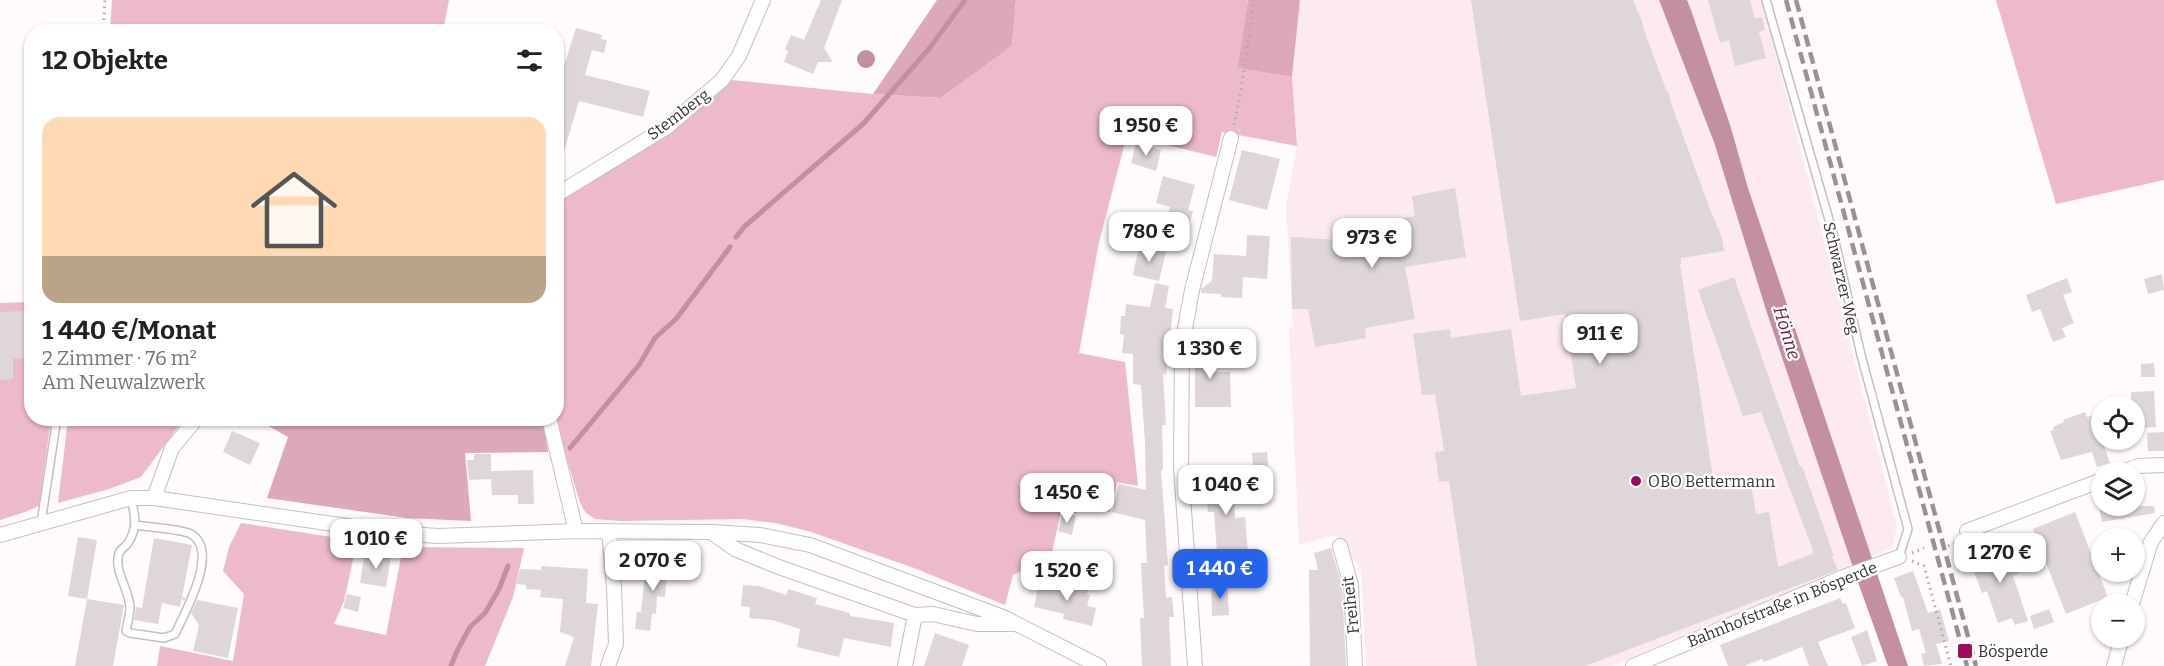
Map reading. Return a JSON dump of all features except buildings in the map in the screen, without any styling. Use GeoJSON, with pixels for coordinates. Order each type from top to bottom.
{"type":"FeatureCollection","features":[{"type":"Feature","properties":{"kind":"street","name":"Stemberg"},"geometry":{"type":"LineString","coordinates":[[564,190],[667,127],[722,80],[739,56],[763,0]]}},
{"type":"Feature","properties":{"kind":"street"},"geometry":{"type":"LineString","coordinates":[[1195,666],[1181,468],[1182,345],[1192,290],[1231,138]]}},
{"type":"Feature","properties":{"kind":"street"},"geometry":{"type":"LineString","coordinates":[[154,498],[172,448],[190,426]]}},
{"type":"Feature","properties":{"kind":"street"},"geometry":{"type":"LineString","coordinates":[[551,426],[576,531]]}},
{"type":"Feature","properties":{"kind":"street"},"geometry":{"type":"LineString","coordinates":[[2145,466],[2164,465]]}},
{"type":"Feature","properties":{"kind":"street"},"geometry":{"type":"LineString","coordinates":[[1966,531],[2091,484]]}},
{"type":"Feature","properties":{"kind":"street"},"geometry":{"type":"LineString","coordinates":[[0,535],[131,498],[154,498],[395,533],[438,536],[576,531],[711,532],[760,535],[810,545],[907,580],[1019,624],[1098,666]]}},
{"type":"Feature","properties":{"kind":"street"},"geometry":{"type":"LineString","coordinates":[[2135,594],[2151,542],[2164,523]]}},
{"type":"Feature","properties":{"kind":"street"},"geometry":{"type":"LineString","coordinates":[[608,666],[616,644],[609,532]]}},
{"type":"Feature","properties":{"kind":"street"},"geometry":{"type":"LineString","coordinates":[[711,532],[735,549],[915,615],[933,614],[977,624],[1019,624]]}},
{"type":"Feature","properties":{"kind":"street","name":"Freiheit"},"geometry":{"type":"LineString","coordinates":[[1340,546],[1351,585],[1355,666]]}},
{"type":"Feature","properties":{"kind":"street","name":"Bahnhofstraße in Bösperde"},"geometry":{"type":"LineString","coordinates":[[1633,666],[1846,576],[1903,555]]}},
{"type":"Feature","properties":{"kind":"street"},"geometry":{"type":"LineString","coordinates":[[905,666],[915,615]]}},
{"type":"Feature","properties":{"kind":"street"},"geometry":{"type":"LineString","coordinates":[[2114,666],[2119,648]]}},
{"type":"Feature","properties":{"kind":"lane","name":"Schwarzer Weg"},"geometry":{"type":"LineString","coordinates":[[1766,0],[1834,237],[1861,355],[1908,529],[1903,555]]}},
{"type":"Feature","properties":{"kind":"lane"},"geometry":{"type":"LineString","coordinates":[[41,524],[56,426]]}},
{"type":"Feature","properties":{"kind":"lane"},"geometry":{"type":"LineString","coordinates":[[131,498],[135,532],[119,552],[119,568],[128,590],[130,608],[126,631],[164,638],[175,633],[198,583],[202,562],[201,552],[197,540],[189,533],[135,525]]}},
{"type":"Feature","properties":{"kind":"path"},"geometry":{"type":"LineString","coordinates":[[104,24],[105,0]]}},
{"type":"Feature","properties":{"kind":"path"},"geometry":{"type":"LineString","coordinates":[[1231,138],[1241,91],[1254,0]]}},
{"type":"Feature","properties":{"kind":"path"},"geometry":{"type":"LineString","coordinates":[[1903,555],[1924,548]]}},
{"type":"Feature","properties":{"kind":"path"},"geometry":{"type":"LineString","coordinates":[[1903,555],[1924,566],[1930,564]]}},
{"type":"Feature","properties":{"kind":"path"},"geometry":{"type":"LineString","coordinates":[[1924,566],[1951,666]]}},
{"type":"Feature","properties":{"kind":"shaded area"},"geometry":{"type":"Polygon","coordinates":[[[112,0],[449,0],[444,24],[110,24],[112,0]]]}},
{"type":"Feature","properties":{"kind":"shaded area"},"geometry":{"type":"Polygon","coordinates":[[[937,0],[1016,0],[1012,46],[941,98],[873,94],[937,0]]]}},
{"type":"Feature","properties":{"kind":"shaded area"},"geometry":{"type":"Polygon","coordinates":[[[1016,0],[1248,0],[1239,68],[1292,77],[1297,146],[1222,132],[1216,157],[1127,135],[1099,242],[1079,353],[1125,362],[1138,486],[1117,482],[1110,512],[1078,504],[1076,513],[1061,511],[1051,557],[1013,575],[1005,605],[914,568],[808,531],[775,523],[743,519],[621,521],[595,519],[586,513],[580,503],[557,426],[564,426],[564,196],[671,130],[732,80],[873,94],[941,98],[1012,46],[1016,0]]]}},
{"type":"Feature","properties":{"kind":"shaded area"},"geometry":{"type":"Polygon","coordinates":[[[1248,0],[1300,0],[1292,77],[1238,68],[1248,0]]]}},
{"type":"Feature","properties":{"kind":"shaded area"},"geometry":{"type":"Polygon","coordinates":[[[1300,0],[1762,0],[1897,526],[1892,548],[1612,666],[1366,666],[1361,569],[1335,535],[1299,545],[1289,329],[1293,327],[1286,206],[1297,146],[1292,77],[1300,0]]]}},
{"type":"Feature","properties":{"kind":"shaded area"},"geometry":{"type":"Polygon","coordinates":[[[1996,0],[2164,0],[2164,180],[2056,204],[1996,0]]]}},
{"type":"Feature","properties":{"kind":"shaded area"},"geometry":{"type":"Polygon","coordinates":[[[24,302],[24,426],[50,426],[39,506],[0,520],[0,303],[24,302]]]}},
{"type":"Feature","properties":{"kind":"shaded area"},"geometry":{"type":"Polygon","coordinates":[[[67,426],[179,426],[141,477],[109,489],[58,503],[67,426]]]}},
{"type":"Feature","properties":{"kind":"shaded area"},"geometry":{"type":"Polygon","coordinates":[[[268,426],[544,426],[548,452],[465,453],[471,521],[407,518],[267,498],[288,437],[268,426]]]}},
{"type":"Feature","properties":{"kind":"shaded area"},"geometry":{"type":"Polygon","coordinates":[[[241,523],[357,541],[344,601],[334,624],[386,635],[403,547],[524,548],[513,597],[485,666],[157,666],[160,646],[233,661],[244,594],[223,571],[229,547],[241,523]]]}},
{"type":"Feature","properties":{"kind":"water","name":"Hönne"},"geometry":{"type":"Polygon","coordinates":[[[1659,0],[1687,0],[1691,10],[1908,666],[1888,666],[1767,313],[1714,142],[1659,0]]]}},
{"type":"Feature","properties":{"kind":"water"},"geometry":{"type":"Polygon","coordinates":[[[866,50],[874,55],[875,59],[870,67],[866,68],[858,63],[857,59],[862,51],[866,50]]]}},
{"type":"Feature","properties":{"kind":"waterway"},"geometry":{"type":"LineString","coordinates":[[736,237],[745,226],[863,124],[928,50],[965,0]]}},
{"type":"Feature","properties":{"kind":"waterway"},"geometry":{"type":"LineString","coordinates":[[570,448],[639,365],[655,338],[676,319],[730,247]]}},
{"type":"Feature","properties":{"kind":"waterway"},"geometry":{"type":"LineString","coordinates":[[451,666],[470,627],[485,613],[499,589],[508,566]]}},
{"type":"Feature","properties":{"kind":"railway"},"geometry":{"type":"LineString","coordinates":[[1786,0],[1967,666]]}},
{"type":"Feature","properties":{"kind":"railway"},"geometry":{"type":"LineString","coordinates":[[1796,0],[1976,666]]}},
{"type":"Feature","properties":{"kind":"place","name":"OBO Bettermann"},"geometry":{"type":"Point","coordinates":[1636,481]}},
{"type":"Feature","properties":{"kind":"place","name":"Bösperde"},"geometry":{"type":"Point","coordinates":[1965,651]}}]}
